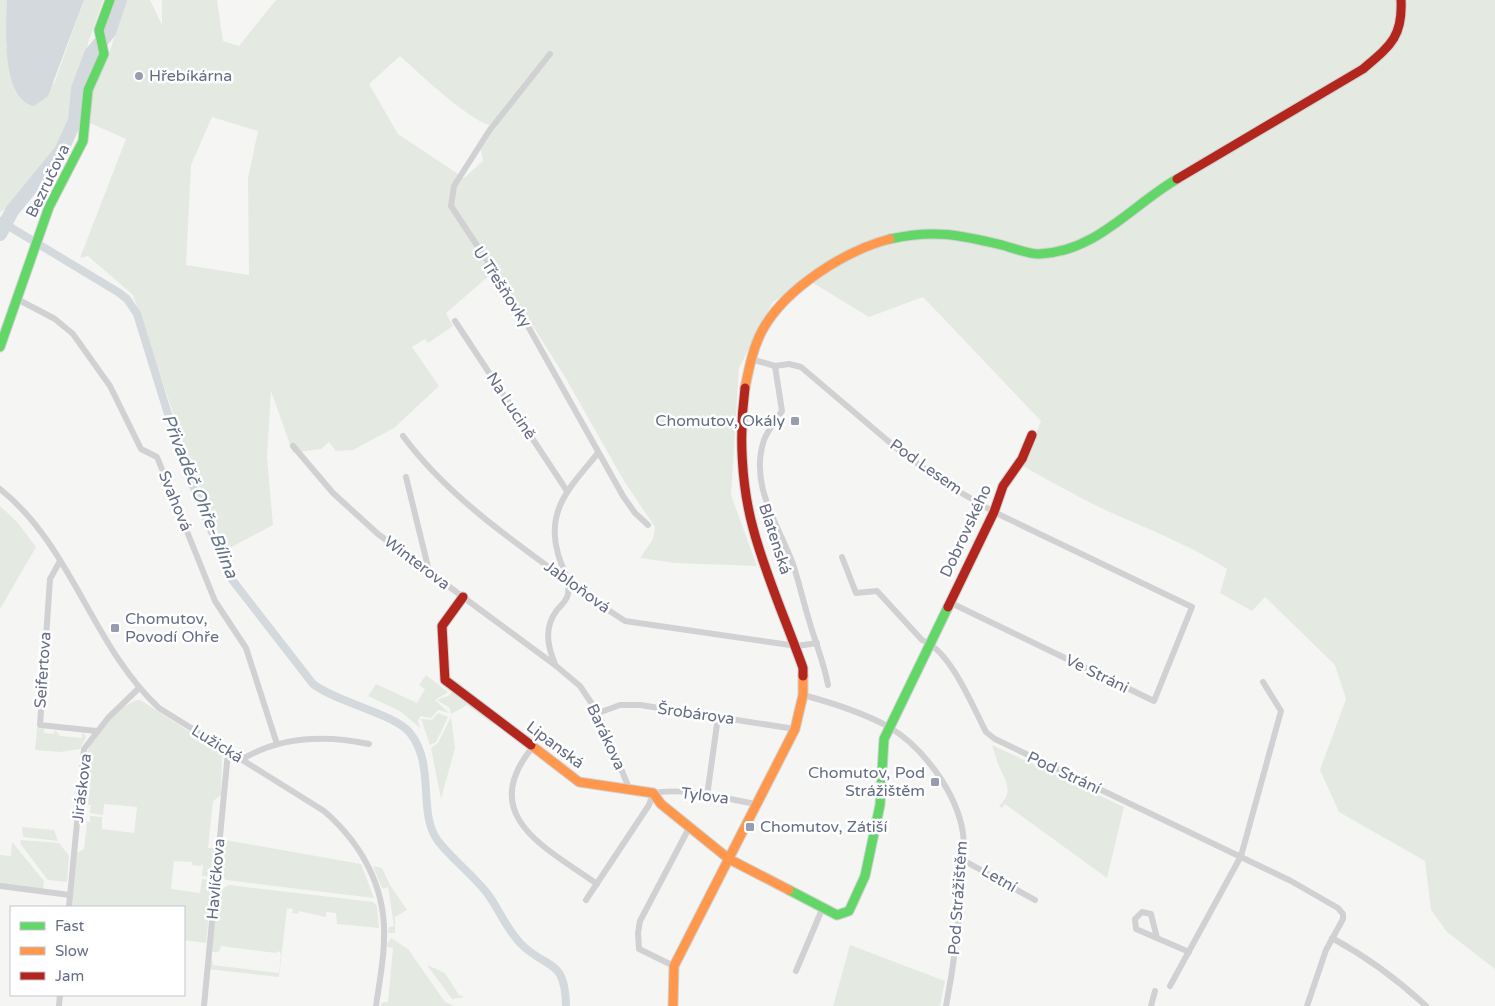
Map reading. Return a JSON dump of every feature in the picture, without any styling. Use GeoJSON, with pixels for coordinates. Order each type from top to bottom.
{"type":"FeatureCollection","features":[{"type":"Feature","properties":{"kind":"street","name":"Bezručova"},"geometry":{"type":"LineString","coordinates":[[0,347],[49,207],[84,141],[88,90],[104,54],[99,30],[110,0]]}},
{"type":"Feature","properties":{"kind":"street","name":"Blatenská"},"geometry":{"type":"LineString","coordinates":[[673,1006],[674,966],[795,728],[804,695],[803,668],[797,646],[753,529],[745,491],[742,427],[745,390],[751,359],[763,329],[781,304],[821,272],[846,256],[880,242],[917,233],[955,234],[1038,254],[1071,248],[1106,231],[1173,182],[1363,70],[1389,46],[1400,32],[1403,16],[1402,0]]}},
{"type":"Feature","properties":{"kind":"street","name":"U Třešňovky"},"geometry":{"type":"LineString","coordinates":[[550,54],[488,130],[454,186],[451,206],[515,303],[634,514],[648,525]]}},
{"type":"Feature","properties":{"kind":"street","name":"Svahová"},"geometry":{"type":"LineString","coordinates":[[17,300],[55,319],[73,334],[110,386],[141,448],[157,457],[215,601],[246,648],[277,744]]}},
{"type":"Feature","properties":{"kind":"street","name":"Na Lucině"},"geometry":{"type":"LineString","coordinates":[[456,321],[567,491]]}},
{"type":"Feature","properties":{"kind":"street","name":"Pod Lesem"},"geometry":{"type":"LineString","coordinates":[[751,359],[775,366],[789,364],[801,367],[901,452],[948,485],[994,512],[1192,607]]}},
{"type":"Feature","properties":{"kind":"street"},"geometry":{"type":"LineString","coordinates":[[775,366],[782,411],[764,440],[761,465],[762,488],[770,515],[792,563],[823,660],[828,686]]}},
{"type":"Feature","properties":{"kind":"street","name":"Dobrovského"},"geometry":{"type":"LineString","coordinates":[[728,859],[837,915],[849,911],[865,876],[880,804],[884,739],[929,642],[994,512],[1003,486],[1026,452],[1032,434]]}},
{"type":"Feature","properties":{"kind":"street","name":"Jabloňová"},"geometry":{"type":"LineString","coordinates":[[403,436],[420,459],[456,496],[568,581],[625,621],[797,646],[816,643]]}},
{"type":"Feature","properties":{"kind":"street","name":"Winterova"},"geometry":{"type":"LineString","coordinates":[[293,446],[340,499],[378,534],[555,665]]}},
{"type":"Feature","properties":{"kind":"street"},"geometry":{"type":"LineString","coordinates":[[555,665],[548,647],[548,632],[551,618],[568,597],[568,581],[558,554],[554,529],[562,499],[598,453]]}},
{"type":"Feature","properties":{"kind":"street"},"geometry":{"type":"LineString","coordinates":[[406,476],[429,571]]}},
{"type":"Feature","properties":{"kind":"street","name":"Lužická"},"geometry":{"type":"LineString","coordinates":[[0,489],[18,503],[60,561],[119,662],[138,689],[159,708],[324,812],[342,827],[362,852],[374,878],[381,902],[384,937],[376,1006]]}},
{"type":"Feature","properties":{"kind":"street"},"geometry":{"type":"LineString","coordinates":[[842,558],[856,593],[877,591],[922,640],[929,642]]}},
{"type":"Feature","properties":{"kind":"street","name":"Seifertova"},"geometry":{"type":"LineString","coordinates":[[60,561],[50,579],[40,725],[97,732]]}},
{"type":"Feature","properties":{"kind":"street","name":"Lipanská"},"geometry":{"type":"LineString","coordinates":[[463,597],[442,626],[445,680],[579,782],[629,788],[652,793]]}},
{"type":"Feature","properties":{"kind":"street","name":"Ve Stráni"},"geometry":{"type":"LineString","coordinates":[[949,602],[1154,701],[1192,607]]}},
{"type":"Feature","properties":{"kind":"street","name":"Pod Strání"},"geometry":{"type":"LineString","coordinates":[[929,642],[944,656],[986,732],[995,740],[1241,856],[1338,908],[1343,918],[1332,938],[1307,1006]]}},
{"type":"Feature","properties":{"kind":"street","name":"Barákova"},"geometry":{"type":"LineString","coordinates":[[555,665],[580,686],[598,712],[629,788]]}},
{"type":"Feature","properties":{"kind":"street"},"geometry":{"type":"LineString","coordinates":[[1170,986],[1241,856],[1281,711],[1263,682]]}},
{"type":"Feature","properties":{"kind":"street","name":"Jiráskova"},"geometry":{"type":"LineString","coordinates":[[69,906],[84,749],[97,732],[138,689]]}},
{"type":"Feature","properties":{"kind":"street","name":"Pod Strážištěm"},"geometry":{"type":"LineString","coordinates":[[804,695],[860,713],[890,728],[924,756],[943,781],[958,812],[963,833],[963,860],[954,968],[946,1006]]}},
{"type":"Feature","properties":{"kind":"street","name":"Šrobárova"},"geometry":{"type":"LineString","coordinates":[[598,712],[620,705],[640,706],[795,728]]}},
{"type":"Feature","properties":{"kind":"street"},"geometry":{"type":"LineString","coordinates":[[707,796],[718,717]]}},
{"type":"Feature","properties":{"kind":"street"},"geometry":{"type":"LineString","coordinates":[[240,760],[255,751],[277,744],[316,738],[369,744]]}},
{"type":"Feature","properties":{"kind":"street"},"geometry":{"type":"LineString","coordinates":[[532,748],[518,765],[512,782],[512,802],[517,817],[527,833],[597,884]]}},
{"type":"Feature","properties":{"kind":"street","name":"Havlíčkova"},"geometry":{"type":"LineString","coordinates":[[204,1006],[228,752]]}},
{"type":"Feature","properties":{"kind":"street","name":"Tylova"},"geometry":{"type":"LineString","coordinates":[[652,793],[663,791],[757,804]]}},
{"type":"Feature","properties":{"kind":"street"},"geometry":{"type":"LineString","coordinates":[[586,900],[649,805],[652,793]]}},
{"type":"Feature","properties":{"kind":"street"},"geometry":{"type":"LineString","coordinates":[[652,793],[661,804],[728,859]]}},
{"type":"Feature","properties":{"kind":"street"},"geometry":{"type":"LineString","coordinates":[[674,966],[639,950],[638,933],[640,921],[689,828]]}},
{"type":"Feature","properties":{"kind":"street","name":"Letní"},"geometry":{"type":"LineString","coordinates":[[963,860],[1035,900]]}},
{"type":"Feature","properties":{"kind":"street"},"geometry":{"type":"LineString","coordinates":[[0,886],[70,895]]}},
{"type":"Feature","properties":{"kind":"street"},"geometry":{"type":"LineString","coordinates":[[796,971],[823,908]]}},
{"type":"Feature","properties":{"kind":"street"},"geometry":{"type":"LineString","coordinates":[[1157,938],[1189,952]]}},
{"type":"Feature","properties":{"kind":"street"},"geometry":{"type":"LineString","coordinates":[[1332,938],[1364,956],[1406,987],[1426,1006]]}},
{"type":"Feature","properties":{"kind":"street"},"geometry":{"type":"LineString","coordinates":[[1151,1006],[1155,991]]}},
{"type":"Feature","properties":{"kind":"shaded area"},"geometry":{"type":"Polygon","coordinates":[[[0,0],[7,0],[6,48],[54,84],[84,0],[103,0],[88,43],[76,136],[62,164],[39,190],[0,212],[0,0]]]}},
{"type":"Feature","properties":{"kind":"shaded area"},"geometry":{"type":"Polygon","coordinates":[[[7,0],[84,0],[48,96],[34,106],[23,101],[11,77],[6,44],[7,0]]]}},
{"type":"Feature","properties":{"kind":"shaded area"},"geometry":{"type":"Polygon","coordinates":[[[126,0],[150,0],[162,25],[162,0],[217,0],[223,41],[239,46],[276,0],[1397,0],[1398,13],[1397,23],[1390,39],[1361,66],[1171,178],[1104,227],[1070,245],[1038,250],[956,230],[879,238],[802,282],[773,302],[739,368],[731,495],[757,566],[675,563],[640,558],[653,539],[655,527],[624,481],[565,377],[497,269],[446,313],[453,326],[428,343],[425,339],[412,347],[439,386],[394,428],[353,450],[336,451],[329,442],[321,449],[293,453],[271,391],[267,457],[273,525],[226,550],[201,495],[133,295],[88,256],[80,258],[126,139],[90,123],[91,91],[109,54],[126,0]],[[400,56],[369,84],[398,134],[464,178],[483,161],[480,147],[495,126],[486,124],[460,108],[400,56]],[[212,117],[191,165],[186,265],[249,275],[248,178],[258,131],[212,117]]]}},
{"type":"Feature","properties":{"kind":"shaded area"},"geometry":{"type":"Polygon","coordinates":[[[1405,0],[1495,0],[1495,969],[1447,932],[1431,910],[1425,861],[1339,812],[1320,770],[1346,699],[1335,665],[1265,597],[1252,611],[1220,593],[1227,569],[1186,546],[1091,503],[1023,466],[1041,421],[923,297],[869,317],[813,283],[848,259],[881,246],[917,237],[954,238],[1038,258],[1072,252],[1108,234],[1175,185],[1366,73],[1392,50],[1402,35],[1406,14],[1405,0]]]}},
{"type":"Feature","properties":{"kind":"shaded area"},"geometry":{"type":"Polygon","coordinates":[[[0,506],[18,523],[36,547],[0,609],[0,506]]]}},
{"type":"Feature","properties":{"kind":"shaded area"},"geometry":{"type":"Polygon","coordinates":[[[426,675],[448,692],[435,700],[449,713],[438,710],[431,718],[421,716],[418,720],[420,728],[400,711],[368,696],[376,684],[417,703],[425,689],[419,685],[426,675]]]}},
{"type":"Feature","properties":{"kind":"shaded area"},"geometry":{"type":"Polygon","coordinates":[[[453,691],[495,722],[493,724],[467,705],[451,714],[450,708],[437,700],[448,696],[453,691]]]}},
{"type":"Feature","properties":{"kind":"shaded area"},"geometry":{"type":"Polygon","coordinates":[[[140,700],[217,749],[222,755],[221,795],[213,801],[208,848],[215,848],[211,877],[202,876],[203,864],[200,866],[192,865],[192,862],[174,861],[171,889],[200,893],[202,879],[210,880],[212,885],[206,943],[185,940],[185,906],[72,906],[77,853],[84,849],[87,822],[90,822],[90,816],[102,817],[102,829],[134,833],[137,807],[104,804],[103,815],[90,813],[91,805],[88,805],[91,773],[85,768],[85,765],[89,748],[104,726],[126,705],[140,700]]]}},
{"type":"Feature","properties":{"kind":"shaded area"},"geometry":{"type":"Polygon","coordinates":[[[438,713],[448,717],[436,742],[430,745],[421,719],[432,720],[438,713]]]}},
{"type":"Feature","properties":{"kind":"shaded area"},"geometry":{"type":"Polygon","coordinates":[[[451,717],[455,748],[441,799],[431,748],[438,743],[451,717]]]}},
{"type":"Feature","properties":{"kind":"shaded area"},"geometry":{"type":"Polygon","coordinates":[[[37,728],[44,729],[44,733],[54,734],[55,730],[60,736],[82,738],[82,732],[86,737],[80,749],[60,752],[35,750],[37,728]]]}},
{"type":"Feature","properties":{"kind":"shaded area"},"geometry":{"type":"Polygon","coordinates":[[[992,745],[1124,807],[1107,878],[1005,804],[1002,808],[999,806],[1004,801],[1008,790],[992,745]]]}},
{"type":"Feature","properties":{"kind":"shaded area"},"geometry":{"type":"Polygon","coordinates":[[[22,827],[54,830],[58,841],[23,837],[22,827]]]}},
{"type":"Feature","properties":{"kind":"shaded area"},"geometry":{"type":"Polygon","coordinates":[[[21,840],[59,843],[69,856],[67,882],[48,880],[20,843],[21,840]]]}},
{"type":"Feature","properties":{"kind":"shaded area"},"geometry":{"type":"Polygon","coordinates":[[[225,840],[361,864],[374,898],[226,880],[221,875],[225,840]]]}},
{"type":"Feature","properties":{"kind":"shaded area"},"geometry":{"type":"Polygon","coordinates":[[[12,842],[44,881],[43,890],[0,884],[0,855],[11,856],[12,842]]]}},
{"type":"Feature","properties":{"kind":"shaded area"},"geometry":{"type":"Polygon","coordinates":[[[373,866],[382,868],[390,885],[407,910],[395,917],[395,933],[388,933],[389,927],[394,926],[388,887],[383,889],[373,866]]]}},
{"type":"Feature","properties":{"kind":"shaded area"},"geometry":{"type":"Polygon","coordinates":[[[229,885],[373,902],[377,906],[379,928],[337,924],[336,913],[326,912],[326,917],[299,911],[298,914],[292,913],[293,909],[287,908],[279,977],[208,969],[209,961],[212,959],[213,965],[279,973],[281,954],[279,951],[276,953],[221,946],[219,952],[213,952],[210,947],[218,891],[229,885]]]}},
{"type":"Feature","properties":{"kind":"shaded area"},"geometry":{"type":"Polygon","coordinates":[[[391,938],[408,949],[445,1002],[455,1006],[381,1006],[382,1002],[388,1002],[393,948],[388,947],[387,944],[391,938]]]}},
{"type":"Feature","properties":{"kind":"shaded area"},"geometry":{"type":"Polygon","coordinates":[[[850,945],[945,981],[940,1006],[833,1006],[850,945]]]}},
{"type":"Feature","properties":{"kind":"shaded area"},"geometry":{"type":"Polygon","coordinates":[[[427,965],[445,973],[459,995],[465,997],[452,999],[427,965]]]}},
{"type":"Feature","properties":{"kind":"waterway"},"geometry":{"type":"LineString","coordinates":[[0,234],[12,211],[61,151],[75,121],[78,89],[91,54],[109,32],[120,0]]}},
{"type":"Feature","properties":{"kind":"waterway","name":"Přivaděč Ohře-Bílina"},"geometry":{"type":"LineString","coordinates":[[0,221],[127,299],[137,314],[181,456],[230,577],[313,684],[337,697],[392,720],[403,726],[410,733],[418,746],[422,759],[428,817],[438,841],[487,893],[511,932],[521,944],[553,966],[558,972],[565,990],[566,1006]]}},
{"type":"Feature","properties":{"kind":"traffic: fast"},"geometry":{"type":"LineString","coordinates":[[0,347],[49,207],[83,141],[88,90],[104,54],[99,30],[110,0]]}},
{"type":"Feature","properties":{"kind":"traffic: fast"},"geometry":{"type":"LineString","coordinates":[[890,239],[920,234],[947,234],[987,241],[1035,254],[1059,251],[1078,245],[1096,236],[1177,179]]}},
{"type":"Feature","properties":{"kind":"traffic: fast"},"geometry":{"type":"LineString","coordinates":[[789,890],[837,915],[849,911],[865,876],[880,805],[884,739],[948,607]]}},
{"type":"Feature","properties":{"kind":"traffic: slow"},"geometry":{"type":"LineString","coordinates":[[745,388],[752,358],[763,329],[786,299],[802,285],[837,262],[873,244],[890,239]]}},
{"type":"Feature","properties":{"kind":"traffic: slow"},"geometry":{"type":"LineString","coordinates":[[673,1006],[674,966],[795,729],[803,695],[803,676]]}},
{"type":"Feature","properties":{"kind":"traffic: slow"},"geometry":{"type":"LineString","coordinates":[[531,745],[579,782],[653,793],[661,804],[729,859],[789,890]]}},
{"type":"Feature","properties":{"kind":"traffic: jam"},"geometry":{"type":"LineString","coordinates":[[1177,179],[1363,69],[1381,54],[1393,40],[1400,23],[1401,0]]}},
{"type":"Feature","properties":{"kind":"traffic: jam"},"geometry":{"type":"LineString","coordinates":[[745,388],[742,458],[749,511],[776,598],[803,668],[803,676]]}},
{"type":"Feature","properties":{"kind":"traffic: jam"},"geometry":{"type":"LineString","coordinates":[[948,607],[994,512],[1003,486],[1022,459],[1032,435]]}},
{"type":"Feature","properties":{"kind":"traffic: jam"},"geometry":{"type":"LineString","coordinates":[[463,597],[442,626],[445,680],[531,745]]}},
{"type":"Feature","properties":{"kind":"place","name":"Hřebíkárna"},"geometry":{"type":"Point","coordinates":[139,76]}},
{"type":"Feature","properties":{"kind":"place","name":"Chomutov, Okály"},"geometry":{"type":"Point","coordinates":[795,421]}},
{"type":"Feature","properties":{"kind":"place","name":"Chomutov, Povodí Ohře"},"geometry":{"type":"Point","coordinates":[115,628]}},
{"type":"Feature","properties":{"kind":"place","name":"Chomutov, Pod Strážištěm"},"geometry":{"type":"Point","coordinates":[935,782]}},
{"type":"Feature","properties":{"kind":"place","name":"Chomutov, Zátiší"},"geometry":{"type":"Point","coordinates":[750,827]}}]}
